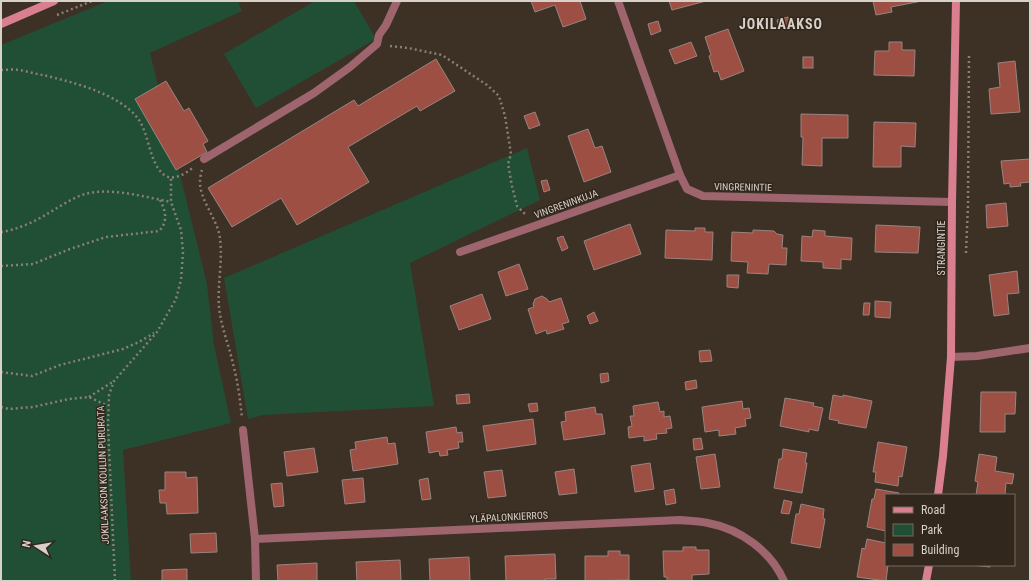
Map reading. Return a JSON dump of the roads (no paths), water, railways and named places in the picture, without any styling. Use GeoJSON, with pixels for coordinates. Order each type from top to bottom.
{"type":"FeatureCollection","features":[{"type":"Feature","properties":{"kind":"street"},"geometry":{"type":"LineString","coordinates":[[1,24],[54,1]]}},
{"type":"Feature","properties":{"kind":"street"},"geometry":{"type":"LineString","coordinates":[[204,159],[314,93],[350,67],[377,44],[379,35],[386,25],[397,1]]}},
{"type":"Feature","properties":{"kind":"street","name":"VINGRENINTIE"},"geometry":{"type":"LineString","coordinates":[[618,1],[680,174],[687,189],[703,196],[952,202]]}},
{"type":"Feature","properties":{"kind":"street","name":"STRANGINTIE"},"geometry":{"type":"LineString","coordinates":[[938,494],[943,456],[951,357],[956,1]]}},
{"type":"Feature","properties":{"kind":"street","name":"VINGRENINKUJA"},"geometry":{"type":"LineString","coordinates":[[460,252],[680,174]]}},
{"type":"Feature","properties":{"kind":"street"},"geometry":{"type":"LineString","coordinates":[[951,357],[977,356],[1030,348]]}},
{"type":"Feature","properties":{"kind":"street"},"geometry":{"type":"LineString","coordinates":[[243,430],[255,539],[256,581]]}},
{"type":"Feature","properties":{"kind":"street","name":"YLÄPALONKIERROS"},"geometry":{"type":"LineString","coordinates":[[255,539],[680,520],[709,523],[741,535],[759,547],[784,581]]}},
{"type":"Feature","properties":{"kind":"street"},"geometry":{"type":"LineString","coordinates":[[926,581],[929,566]]}},
{"type":"Feature","properties":{"kind":"district","name":"JOKILAAKSO"},"geometry":{"type":"Point","coordinates":[781,24]}}]}
